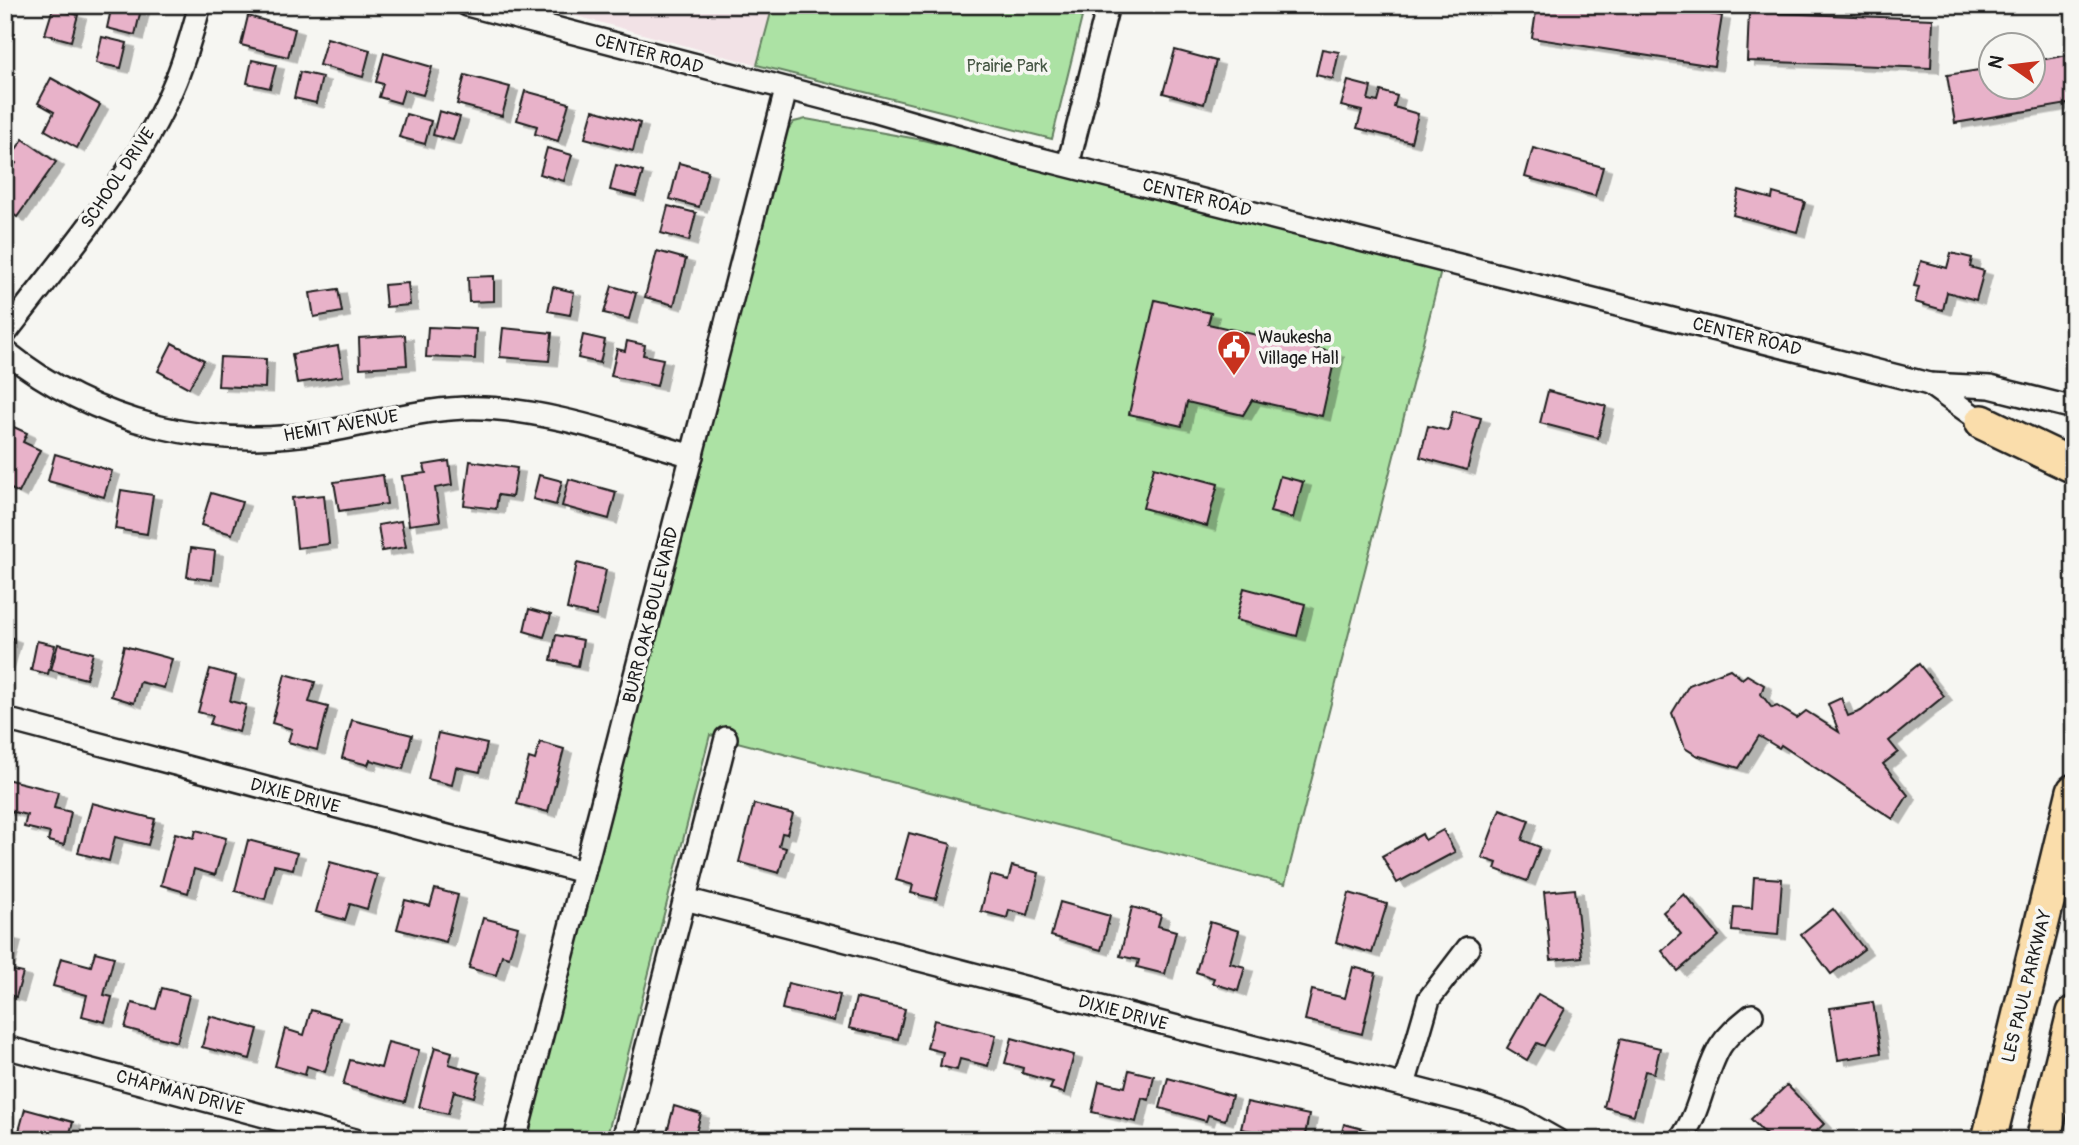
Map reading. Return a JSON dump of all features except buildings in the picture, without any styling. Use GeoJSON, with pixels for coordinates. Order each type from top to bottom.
{"type":"FeatureCollection","features":[{"type":"Feature","properties":{"kind":"main road"},"geometry":{"type":"LineString","coordinates":[[1982,422],[2074,466]]}},
{"type":"Feature","properties":{"kind":"main road","name":"LES PAUL PARKWAY"},"geometry":{"type":"LineString","coordinates":[[1989,1140],[2074,791]]}},
{"type":"Feature","properties":{"kind":"main road"},"geometry":{"type":"LineString","coordinates":[[2043,1140],[2074,1013]]}},
{"type":"Feature","properties":{"kind":"street","name":"SCHOOL DRIVE"},"geometry":{"type":"LineString","coordinates":[[5,334],[124,175],[173,87],[200,5]]}},
{"type":"Feature","properties":{"kind":"street","name":"CENTER ROAD"},"geometry":{"type":"LineString","coordinates":[[467,5],[1068,165],[1929,384],[1990,387],[2074,408]]}},
{"type":"Feature","properties":{"kind":"street"},"geometry":{"type":"LineString","coordinates":[[1068,165],[1108,5]]}},
{"type":"Feature","properties":{"kind":"street","name":"BURR OAK BOULEVARD"},"geometry":{"type":"LineString","coordinates":[[515,1140],[786,90]]}},
{"type":"Feature","properties":{"kind":"street","name":"HEMIT AVENUE"},"geometry":{"type":"LineString","coordinates":[[5,351],[28,369],[76,398],[108,412],[173,431],[234,439],[271,438],[424,412],[499,410],[530,414],[692,456]]}},
{"type":"Feature","properties":{"kind":"street","name":"CENTER ROAD"},"geometry":{"type":"LineString","coordinates":[[1929,384],[1982,422],[2074,446]]}},
{"type":"Feature","properties":{"kind":"street","name":"DIXIE DRIVE"},"geometry":{"type":"LineString","coordinates":[[5,719],[584,873]]}},
{"type":"Feature","properties":{"kind":"street"},"geometry":{"type":"LineString","coordinates":[[623,1140],[726,738]]}},
{"type":"Feature","properties":{"kind":"street","name":"DIXIE DRIVE"},"geometry":{"type":"LineString","coordinates":[[685,899],[1404,1085],[1520,1119],[1557,1140]]}},
{"type":"Feature","properties":{"kind":"street"},"geometry":{"type":"LineString","coordinates":[[1404,1085],[1429,999],[1468,948]]}},
{"type":"Feature","properties":{"kind":"street"},"geometry":{"type":"LineString","coordinates":[[1680,1140],[1700,1103],[1718,1049],[1728,1036],[1752,1015]]}},
{"type":"Feature","properties":{"kind":"street","name":"CHAPMAN DRIVE"},"geometry":{"type":"LineString","coordinates":[[5,1047],[355,1140]]}},
{"type":"Feature","properties":{"kind":"shaded area"},"geometry":{"type":"Polygon","coordinates":[[[536,5],[773,5],[757,65],[536,5]]]}},
{"type":"Feature","properties":{"kind":"green space","name":"Prairie Park"},"geometry":{"type":"Polygon","coordinates":[[[773,5],[1085,5],[1052,139],[757,65],[773,5]]]}},
{"type":"Feature","properties":{"kind":"green space"},"geometry":{"type":"Polygon","coordinates":[[[806,119],[923,140],[1441,271],[1285,884],[710,735],[606,1140],[526,1140],[786,132],[794,122],[806,119]]]}},
{"type":"Feature","properties":{"kind":"place","name":"Waukesha Village Hall"},"geometry":{"type":"Point","coordinates":[1234,377]}}]}
